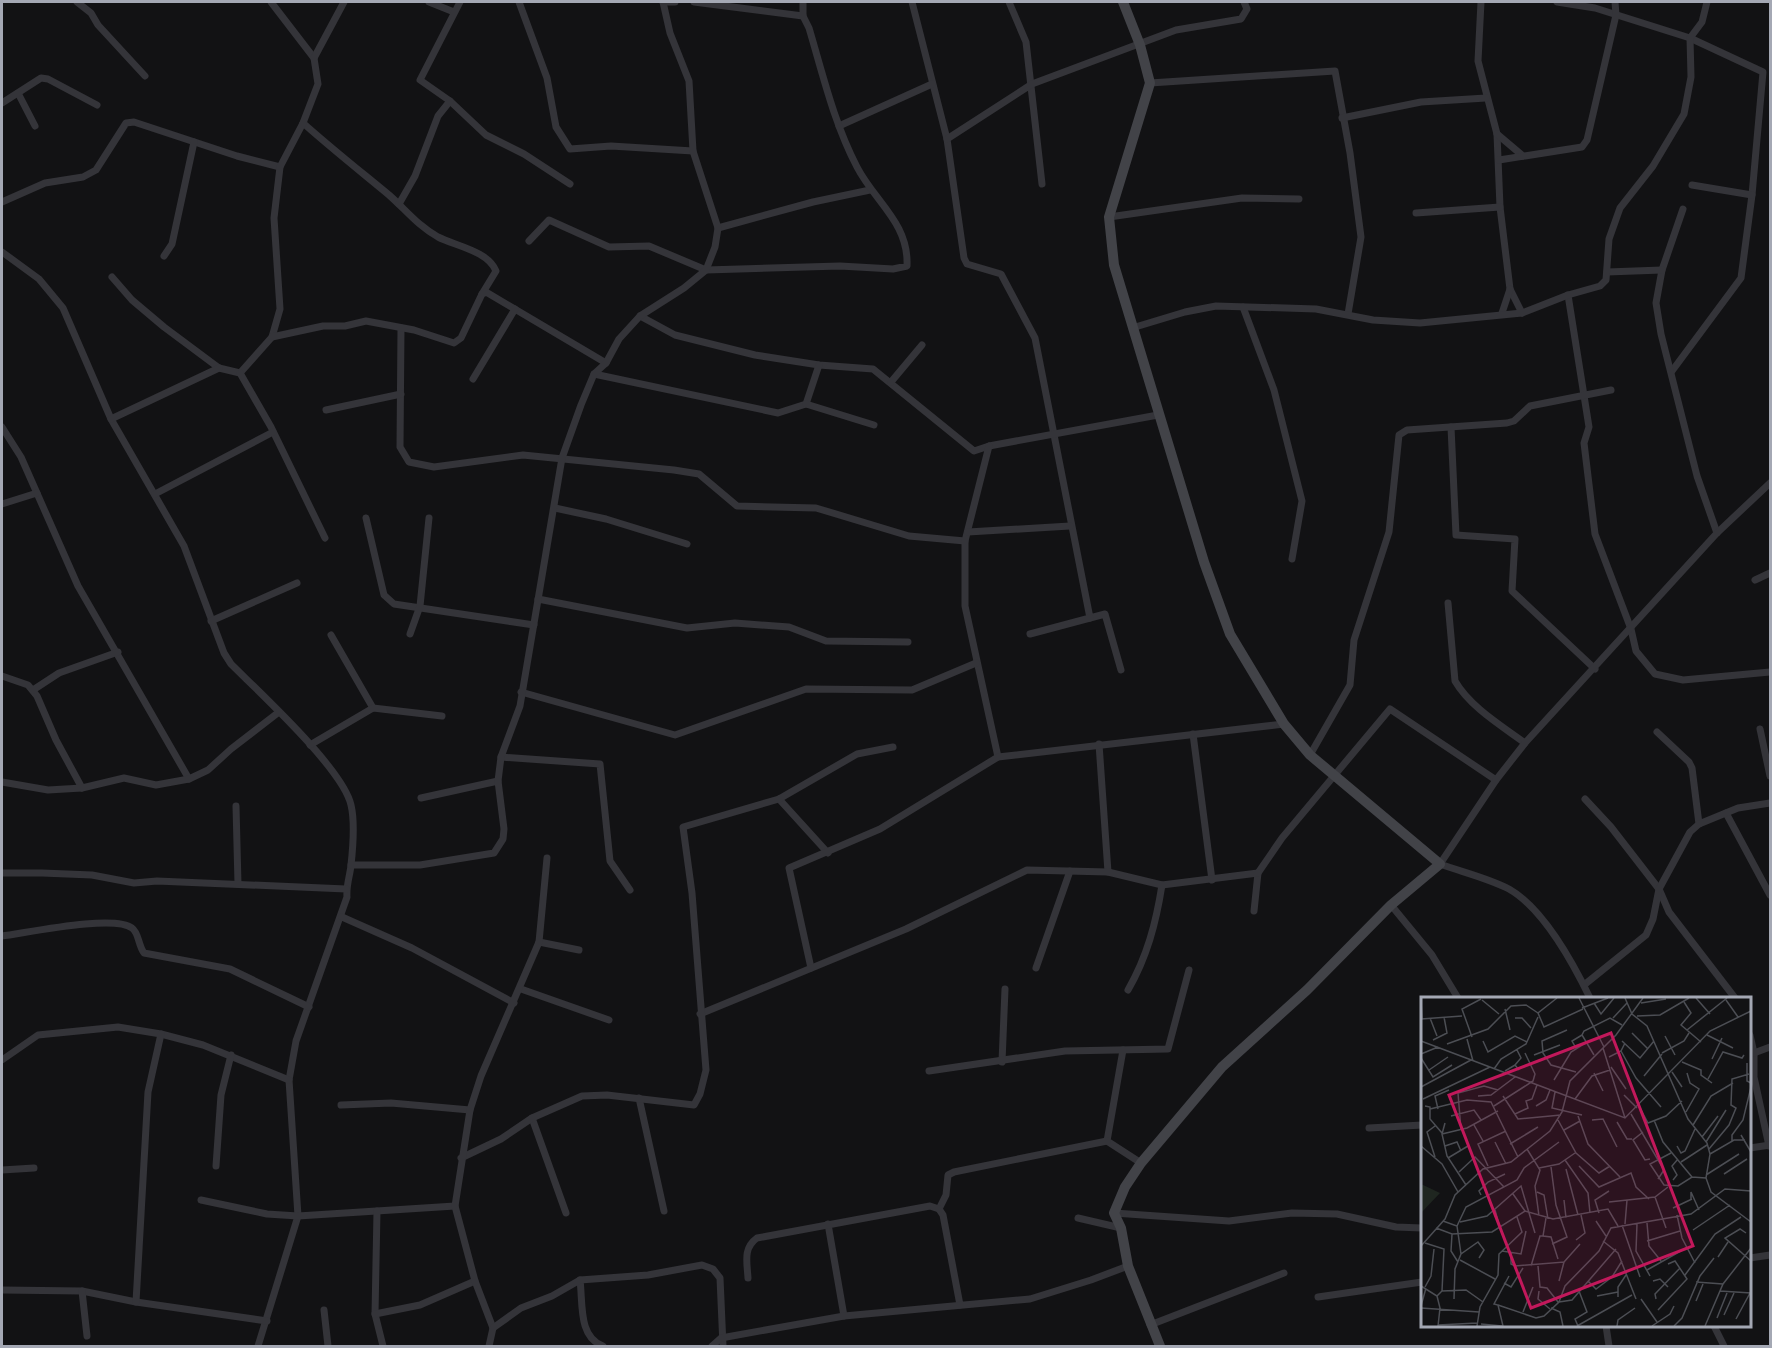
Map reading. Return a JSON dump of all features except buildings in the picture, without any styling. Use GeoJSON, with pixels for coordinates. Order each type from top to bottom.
{"type":"FeatureCollection","features":[{"type":"Feature","properties":{"kind":"street"},"geometry":{"type":"LineString","coordinates":[[77,2],[91,13],[98,25],[146,76]]}},
{"type":"Feature","properties":{"kind":"street"},"geometry":{"type":"LineString","coordinates":[[240,373],[272,337],[280,309],[274,218],[280,167],[303,123],[318,84],[314,58],[271,2]]}},
{"type":"Feature","properties":{"kind":"street"},"geometry":{"type":"LineString","coordinates":[[314,58],[344,2]]}},
{"type":"Feature","properties":{"kind":"street"},"geometry":{"type":"LineString","coordinates":[[429,2],[454,12]]}},
{"type":"Feature","properties":{"kind":"street"},"geometry":{"type":"LineString","coordinates":[[460,2],[420,80],[450,101],[486,135],[524,154],[570,184]]}},
{"type":"Feature","properties":{"kind":"street"},"geometry":{"type":"LineString","coordinates":[[519,2],[547,78],[556,127],[570,149],[611,146],[693,151]]}},
{"type":"Feature","properties":{"kind":"street"},"geometry":{"type":"LineString","coordinates":[[351,865],[420,865],[494,853],[503,838],[498,781],[501,757],[520,706],[562,458],[594,374],[606,363],[619,339],[640,316],[684,288],[706,270],[711,260],[718,228],[693,151],[689,81],[670,33],[663,2],[675,2]]}},
{"type":"Feature","properties":{"kind":"street"},"geometry":{"type":"LineString","coordinates":[[693,2],[803,16]]}},
{"type":"Feature","properties":{"kind":"street"},"geometry":{"type":"LineString","coordinates":[[529,240],[549,220],[609,246],[649,246],[706,270],[840,266],[893,269],[907,266],[901,228],[870,190],[856,166],[839,126],[803,16],[803,2]]}},
{"type":"Feature","properties":{"kind":"street"},"geometry":{"type":"LineString","coordinates":[[912,2],[947,139],[964,258],[967,264],[1001,274],[1030,326],[1043,374],[1070,526],[1090,618]]}},
{"type":"Feature","properties":{"kind":"street"},"geometry":{"type":"LineString","coordinates":[[1009,2],[1026,42],[1042,184]]}},
{"type":"Feature","properties":{"kind":"street"},"geometry":{"type":"LineString","coordinates":[[1123,2],[1140,45],[1150,83],[1109,217],[1114,265],[1131,328],[1204,562],[1230,634],[1284,724],[1310,755],[1440,864],[1508,889],[1539,914],[1584,985],[1589,997]]}},
{"type":"Feature","properties":{"kind":"street"},"geometry":{"type":"LineString","coordinates":[[947,139],[1032,84],[1176,30],[1241,19],[1247,9],[1244,2]]}},
{"type":"Feature","properties":{"kind":"street"},"geometry":{"type":"LineString","coordinates":[[1481,2],[1478,61],[1497,134],[1500,207],[1510,289],[1522,313]]}},
{"type":"Feature","properties":{"kind":"street"},"geometry":{"type":"LineString","coordinates":[[1557,2],[1616,15],[1690,38],[1763,72],[1752,195],[1741,278],[1672,371]]}},
{"type":"Feature","properties":{"kind":"street"},"geometry":{"type":"LineString","coordinates":[[1499,160],[1581,147],[1587,140],[1616,15],[1615,2]]}},
{"type":"Feature","properties":{"kind":"street"},"geometry":{"type":"LineString","coordinates":[[1131,328],[1216,306],[1316,309],[1373,320],[1420,322],[1522,313],[1568,295],[1600,286],[1606,280],[1609,239],[1620,208],[1653,166],[1684,114],[1691,77],[1690,38],[1702,22],[1707,2]]}},
{"type":"Feature","properties":{"kind":"street"},"geometry":{"type":"LineString","coordinates":[[1150,83],[1335,71],[1338,77],[1342,118],[1350,153],[1361,237],[1348,314]]}},
{"type":"Feature","properties":{"kind":"street"},"geometry":{"type":"LineString","coordinates":[[2,103],[41,78],[48,79],[97,105]]}},
{"type":"Feature","properties":{"kind":"street"},"geometry":{"type":"LineString","coordinates":[[839,126],[932,84]]}},
{"type":"Feature","properties":{"kind":"street"},"geometry":{"type":"LineString","coordinates":[[18,93],[35,126]]}},
{"type":"Feature","properties":{"kind":"street"},"geometry":{"type":"LineString","coordinates":[[1342,118],[1421,102],[1486,98]]}},
{"type":"Feature","properties":{"kind":"street"},"geometry":{"type":"LineString","coordinates":[[399,204],[415,176],[438,116],[450,101]]}},
{"type":"Feature","properties":{"kind":"street"},"geometry":{"type":"LineString","coordinates":[[2,202],[45,183],[83,177],[96,170],[126,123],[134,122],[280,167]]}},
{"type":"Feature","properties":{"kind":"street"},"geometry":{"type":"LineString","coordinates":[[272,337],[323,326],[345,326],[366,321],[454,343],[461,338],[482,294],[496,272],[494,264],[468,248],[438,237],[414,220],[399,204],[303,123]]}},
{"type":"Feature","properties":{"kind":"street"},"geometry":{"type":"LineString","coordinates":[[1497,134],[1523,156]]}},
{"type":"Feature","properties":{"kind":"street"},"geometry":{"type":"LineString","coordinates":[[164,256],[172,244],[194,142]]}},
{"type":"Feature","properties":{"kind":"street"},"geometry":{"type":"LineString","coordinates":[[1692,185],[1752,195]]}},
{"type":"Feature","properties":{"kind":"street"},"geometry":{"type":"LineString","coordinates":[[718,228],[813,202],[870,190]]}},
{"type":"Feature","properties":{"kind":"street"},"geometry":{"type":"LineString","coordinates":[[1109,217],[1242,198],[1299,199]]}},
{"type":"Feature","properties":{"kind":"street"},"geometry":{"type":"LineString","coordinates":[[1416,213],[1500,207]]}},
{"type":"Feature","properties":{"kind":"street"},"geometry":{"type":"LineString","coordinates":[[1683,209],[1662,270],[1656,303],[1661,334],[1697,476],[1717,532]]}},
{"type":"Feature","properties":{"kind":"street"},"geometry":{"type":"LineString","coordinates":[[2,252],[39,279],[63,308],[111,419],[184,546],[211,621],[231,664],[310,745],[348,796],[352,807],[351,865],[346,889],[347,897],[342,917],[296,1041],[288,1080],[298,1216],[258,1347]]}},
{"type":"Feature","properties":{"kind":"street"},"geometry":{"type":"LineString","coordinates":[[1607,272],[1662,270]]}},
{"type":"Feature","properties":{"kind":"street"},"geometry":{"type":"LineString","coordinates":[[112,277],[132,300],[219,368],[240,373],[273,432],[325,538]]}},
{"type":"Feature","properties":{"kind":"street"},"geometry":{"type":"LineString","coordinates":[[1502,313],[1510,289]]}},
{"type":"Feature","properties":{"kind":"street"},"geometry":{"type":"LineString","coordinates":[[482,294],[490,293],[606,363]]}},
{"type":"Feature","properties":{"kind":"street"},"geometry":{"type":"LineString","coordinates":[[1568,295],[1589,427],[1584,443],[1594,534],[1631,629],[1636,651],[1655,674],[1683,680],[1770,672]]}},
{"type":"Feature","properties":{"kind":"street"},"geometry":{"type":"LineString","coordinates":[[1243,307],[1274,390],[1302,501],[1292,559]]}},
{"type":"Feature","properties":{"kind":"street"},"geometry":{"type":"LineString","coordinates":[[473,379],[515,309]]}},
{"type":"Feature","properties":{"kind":"street"},"geometry":{"type":"LineString","coordinates":[[640,316],[675,335],[755,355],[819,365],[873,369],[974,451],[1055,433],[1158,415]]}},
{"type":"Feature","properties":{"kind":"street"},"geometry":{"type":"LineString","coordinates":[[401,328],[400,447],[409,462],[434,467],[523,455],[699,474],[736,507],[816,508],[909,536],[965,541]]}},
{"type":"Feature","properties":{"kind":"street"},"geometry":{"type":"LineString","coordinates":[[891,382],[922,345]]}},
{"type":"Feature","properties":{"kind":"street"},"geometry":{"type":"LineString","coordinates":[[806,404],[819,365]]}},
{"type":"Feature","properties":{"kind":"street"},"geometry":{"type":"LineString","coordinates":[[111,419],[219,368]]}},
{"type":"Feature","properties":{"kind":"street"},"geometry":{"type":"LineString","coordinates":[[594,374],[778,412],[806,404],[874,425]]}},
{"type":"Feature","properties":{"kind":"street"},"geometry":{"type":"LineString","coordinates":[[1310,755],[1350,685],[1354,640],[1389,532],[1399,435],[1407,430],[1507,423],[1514,421],[1530,406],[1611,390]]}},
{"type":"Feature","properties":{"kind":"street"},"geometry":{"type":"LineString","coordinates":[[326,410],[401,394]]}},
{"type":"Feature","properties":{"kind":"street"},"geometry":{"type":"LineString","coordinates":[[2,427],[21,457],[78,586],[189,779]]}},
{"type":"Feature","properties":{"kind":"street"},"geometry":{"type":"LineString","coordinates":[[1451,427],[1456,535],[1515,539],[1512,591],[1595,669]]}},
{"type":"Feature","properties":{"kind":"street"},"geometry":{"type":"LineString","coordinates":[[155,494],[273,432]]}},
{"type":"Feature","properties":{"kind":"street"},"geometry":{"type":"LineString","coordinates":[[989,446],[965,541],[965,606],[998,757]]}},
{"type":"Feature","properties":{"kind":"street"},"geometry":{"type":"LineString","coordinates":[[1158,1346],[1128,1266],[1121,1228],[1114,1213],[1125,1187],[1141,1162],[1222,1067],[1307,990],[1391,905],[1440,864],[1496,780],[1526,743],[1717,532],[1770,483]]}},
{"type":"Feature","properties":{"kind":"street"},"geometry":{"type":"LineString","coordinates":[[2,504],[37,493]]}},
{"type":"Feature","properties":{"kind":"street"},"geometry":{"type":"LineString","coordinates":[[555,508],[606,519],[687,544]]}},
{"type":"Feature","properties":{"kind":"street"},"geometry":{"type":"LineString","coordinates":[[366,518],[384,595],[394,604],[420,606],[534,625]]}},
{"type":"Feature","properties":{"kind":"street"},"geometry":{"type":"LineString","coordinates":[[410,634],[420,606],[429,518]]}},
{"type":"Feature","properties":{"kind":"street"},"geometry":{"type":"LineString","coordinates":[[968,532],[1070,526]]}},
{"type":"Feature","properties":{"kind":"street"},"geometry":{"type":"LineString","coordinates":[[1755,580],[1770,573]]}},
{"type":"Feature","properties":{"kind":"street"},"geometry":{"type":"LineString","coordinates":[[211,621],[297,583]]}},
{"type":"Feature","properties":{"kind":"street"},"geometry":{"type":"LineString","coordinates":[[538,599],[687,628],[735,623],[789,627],[826,641],[908,642]]}},
{"type":"Feature","properties":{"kind":"street"},"geometry":{"type":"LineString","coordinates":[[1448,603],[1455,681],[1461,691],[1490,717],[1526,743]]}},
{"type":"Feature","properties":{"kind":"street"},"geometry":{"type":"LineString","coordinates":[[1030,634],[1105,614],[1121,670]]}},
{"type":"Feature","properties":{"kind":"street"},"geometry":{"type":"LineString","coordinates":[[331,635],[373,708]]}},
{"type":"Feature","properties":{"kind":"street"},"geometry":{"type":"LineString","coordinates":[[33,690],[59,673],[118,652]]}},
{"type":"Feature","properties":{"kind":"street"},"geometry":{"type":"LineString","coordinates":[[522,692],[675,735],[806,688],[912,690],[976,663]]}},
{"type":"Feature","properties":{"kind":"street"},"geometry":{"type":"LineString","coordinates":[[2,676],[33,690],[82,788]]}},
{"type":"Feature","properties":{"kind":"street"},"geometry":{"type":"LineString","coordinates":[[310,745],[373,708],[442,716]]}},
{"type":"Feature","properties":{"kind":"street"},"geometry":{"type":"LineString","coordinates":[[1254,911],[1258,873],[1282,838],[1390,709],[1496,780]]}},
{"type":"Feature","properties":{"kind":"street"},"geometry":{"type":"LineString","coordinates":[[2,782],[48,790],[82,788],[124,778],[156,785],[189,779],[208,770],[279,712]]}},
{"type":"Feature","properties":{"kind":"street"},"geometry":{"type":"LineString","coordinates":[[811,968],[789,868],[880,829],[998,757],[1284,724]]}},
{"type":"Feature","properties":{"kind":"street"},"geometry":{"type":"LineString","coordinates":[[1760,729],[1770,776]]}},
{"type":"Feature","properties":{"kind":"street"},"geometry":{"type":"LineString","coordinates":[[1656,732],[1689,762],[1692,768],[1699,824]]}},
{"type":"Feature","properties":{"kind":"street"},"geometry":{"type":"LineString","coordinates":[[1193,734],[1212,880]]}},
{"type":"Feature","properties":{"kind":"street"},"geometry":{"type":"LineString","coordinates":[[1099,744],[1108,872]]}},
{"type":"Feature","properties":{"kind":"street"},"geometry":{"type":"LineString","coordinates":[[461,1158],[501,1140],[532,1118],[582,1096],[639,1098],[669,1104],[693,1105],[700,1094],[706,1070],[692,893],[683,827],[779,799],[857,754],[893,747]]}},
{"type":"Feature","properties":{"kind":"street"},"geometry":{"type":"LineString","coordinates":[[501,757],[600,764],[610,861],[630,890]]}},
{"type":"Feature","properties":{"kind":"street"},"geometry":{"type":"LineString","coordinates":[[421,798],[498,781]]}},
{"type":"Feature","properties":{"kind":"street"},"geometry":{"type":"LineString","coordinates":[[779,799],[828,853]]}},
{"type":"Feature","properties":{"kind":"street"},"geometry":{"type":"LineString","coordinates":[[1585,799],[1611,827],[1659,889],[1669,912],[1733,997]]}},
{"type":"Feature","properties":{"kind":"street"},"geometry":{"type":"LineString","coordinates":[[1584,985],[1646,935],[1653,919],[1659,889],[1680,848],[1699,824],[1738,808],[1770,803]]}},
{"type":"Feature","properties":{"kind":"street"},"geometry":{"type":"LineString","coordinates":[[236,806],[238,884]]}},
{"type":"Feature","properties":{"kind":"street"},"geometry":{"type":"LineString","coordinates":[[1726,813],[1770,896]]}},
{"type":"Feature","properties":{"kind":"street"},"geometry":{"type":"LineString","coordinates":[[489,1347],[493,1328],[475,1281],[455,1206],[470,1110],[481,1076],[521,989],[539,942],[547,858]]}},
{"type":"Feature","properties":{"kind":"street"},"geometry":{"type":"LineString","coordinates":[[700,1014],[906,929],[1027,870],[1108,872],[1162,885],[1258,873]]}},
{"type":"Feature","properties":{"kind":"street"},"geometry":{"type":"LineString","coordinates":[[1036,968],[1070,871]]}},
{"type":"Feature","properties":{"kind":"street"},"geometry":{"type":"LineString","coordinates":[[2,873],[92,875],[134,883],[238,884],[346,889]]}},
{"type":"Feature","properties":{"kind":"street"},"geometry":{"type":"LineString","coordinates":[[1128,990],[1142,966],[1157,918],[1162,885]]}},
{"type":"Feature","properties":{"kind":"street"},"geometry":{"type":"LineString","coordinates":[[1391,905],[1432,955],[1457,997]]}},
{"type":"Feature","properties":{"kind":"street"},"geometry":{"type":"LineString","coordinates":[[342,917],[412,948],[514,1003]]}},
{"type":"Feature","properties":{"kind":"street"},"geometry":{"type":"LineString","coordinates":[[2,936],[84,924],[120,924],[131,927],[136,932],[139,947],[144,952],[209,963],[230,969],[309,1007]]}},
{"type":"Feature","properties":{"kind":"street"},"geometry":{"type":"LineString","coordinates":[[539,942],[579,950]]}},
{"type":"Feature","properties":{"kind":"street"},"geometry":{"type":"LineString","coordinates":[[928,1071],[1065,1051],[1168,1049],[1189,970]]}},
{"type":"Feature","properties":{"kind":"street"},"geometry":{"type":"LineString","coordinates":[[521,989],[609,1020]]}},
{"type":"Feature","properties":{"kind":"street"},"geometry":{"type":"LineString","coordinates":[[1002,1062],[1005,990]]}},
{"type":"Feature","properties":{"kind":"street"},"geometry":{"type":"LineString","coordinates":[[2,1060],[38,1035],[118,1027],[161,1034],[231,1055],[288,1080]]}},
{"type":"Feature","properties":{"kind":"street"},"geometry":{"type":"LineString","coordinates":[[136,1302],[148,1092],[161,1034]]}},
{"type":"Feature","properties":{"kind":"street"},"geometry":{"type":"LineString","coordinates":[[1751,1042],[1754,1053],[1754,1077],[1770,1145],[1751,1148]]}},
{"type":"Feature","properties":{"kind":"street"},"geometry":{"type":"LineString","coordinates":[[1754,1053],[1770,1047]]}},
{"type":"Feature","properties":{"kind":"street"},"geometry":{"type":"LineString","coordinates":[[1107,1141],[1123,1050]]}},
{"type":"Feature","properties":{"kind":"street"},"geometry":{"type":"LineString","coordinates":[[216,1166],[221,1095],[231,1055]]}},
{"type":"Feature","properties":{"kind":"street"},"geometry":{"type":"LineString","coordinates":[[639,1098],[664,1211]]}},
{"type":"Feature","properties":{"kind":"street"},"geometry":{"type":"LineString","coordinates":[[340,1105],[391,1103],[470,1110]]}},
{"type":"Feature","properties":{"kind":"street"},"geometry":{"type":"LineString","coordinates":[[532,1118],[566,1213]]}},
{"type":"Feature","properties":{"kind":"street"},"geometry":{"type":"LineString","coordinates":[[1369,1128],[1421,1125]]}},
{"type":"Feature","properties":{"kind":"street"},"geometry":{"type":"LineString","coordinates":[[939,1209],[946,1195],[948,1175],[954,1172],[1107,1141],[1141,1162]]}},
{"type":"Feature","properties":{"kind":"street"},"geometry":{"type":"LineString","coordinates":[[2,1170],[34,1168]]}},
{"type":"Feature","properties":{"kind":"street"},"geometry":{"type":"LineString","coordinates":[[201,1200],[267,1214],[298,1216],[455,1206]]}},
{"type":"Feature","properties":{"kind":"street"},"geometry":{"type":"LineString","coordinates":[[748,1278],[746,1254],[749,1244],[757,1238],[930,1206],[939,1209],[943,1215],[960,1305]]}},
{"type":"Feature","properties":{"kind":"street"},"geometry":{"type":"LineString","coordinates":[[377,1211],[375,1314],[383,1347]]}},
{"type":"Feature","properties":{"kind":"street"},"geometry":{"type":"LineString","coordinates":[[1114,1213],[1229,1221],[1292,1213],[1337,1214],[1396,1227],[1421,1228]]}},
{"type":"Feature","properties":{"kind":"street"},"geometry":{"type":"LineString","coordinates":[[1078,1218],[1121,1228]]}},
{"type":"Feature","properties":{"kind":"street"},"geometry":{"type":"LineString","coordinates":[[828,1224],[844,1316]]}},
{"type":"Feature","properties":{"kind":"street"},"geometry":{"type":"LineString","coordinates":[[1751,1258],[1770,1255]]}},
{"type":"Feature","properties":{"kind":"street"},"geometry":{"type":"LineString","coordinates":[[493,1328],[521,1308],[552,1296],[580,1280],[648,1275],[702,1265],[713,1269],[720,1278],[723,1347]]}},
{"type":"Feature","properties":{"kind":"street"},"geometry":{"type":"LineString","coordinates":[[711,1347],[721,1338],[844,1316],[1030,1299],[1091,1281],[1128,1266]]}},
{"type":"Feature","properties":{"kind":"street"},"geometry":{"type":"LineString","coordinates":[[1150,1325],[1284,1273]]}},
{"type":"Feature","properties":{"kind":"street"},"geometry":{"type":"LineString","coordinates":[[580,1280],[584,1326],[597,1344],[603,1347]]}},
{"type":"Feature","properties":{"kind":"street"},"geometry":{"type":"LineString","coordinates":[[375,1314],[420,1305],[475,1281]]}},
{"type":"Feature","properties":{"kind":"street"},"geometry":{"type":"LineString","coordinates":[[1318,1297],[1421,1282]]}},
{"type":"Feature","properties":{"kind":"street"},"geometry":{"type":"LineString","coordinates":[[2,1290],[82,1291],[136,1302],[267,1321]]}},
{"type":"Feature","properties":{"kind":"street"},"geometry":{"type":"LineString","coordinates":[[82,1291],[87,1335]]}},
{"type":"Feature","properties":{"kind":"street"},"geometry":{"type":"LineString","coordinates":[[324,1310],[328,1347]]}},
{"type":"Feature","properties":{"kind":"street"},"geometry":{"type":"LineString","coordinates":[[1606,1327],[1609,1347]]}},
{"type":"Feature","properties":{"kind":"street"},"geometry":{"type":"LineString","coordinates":[[1714,1327],[1724,1347]]}}]}
